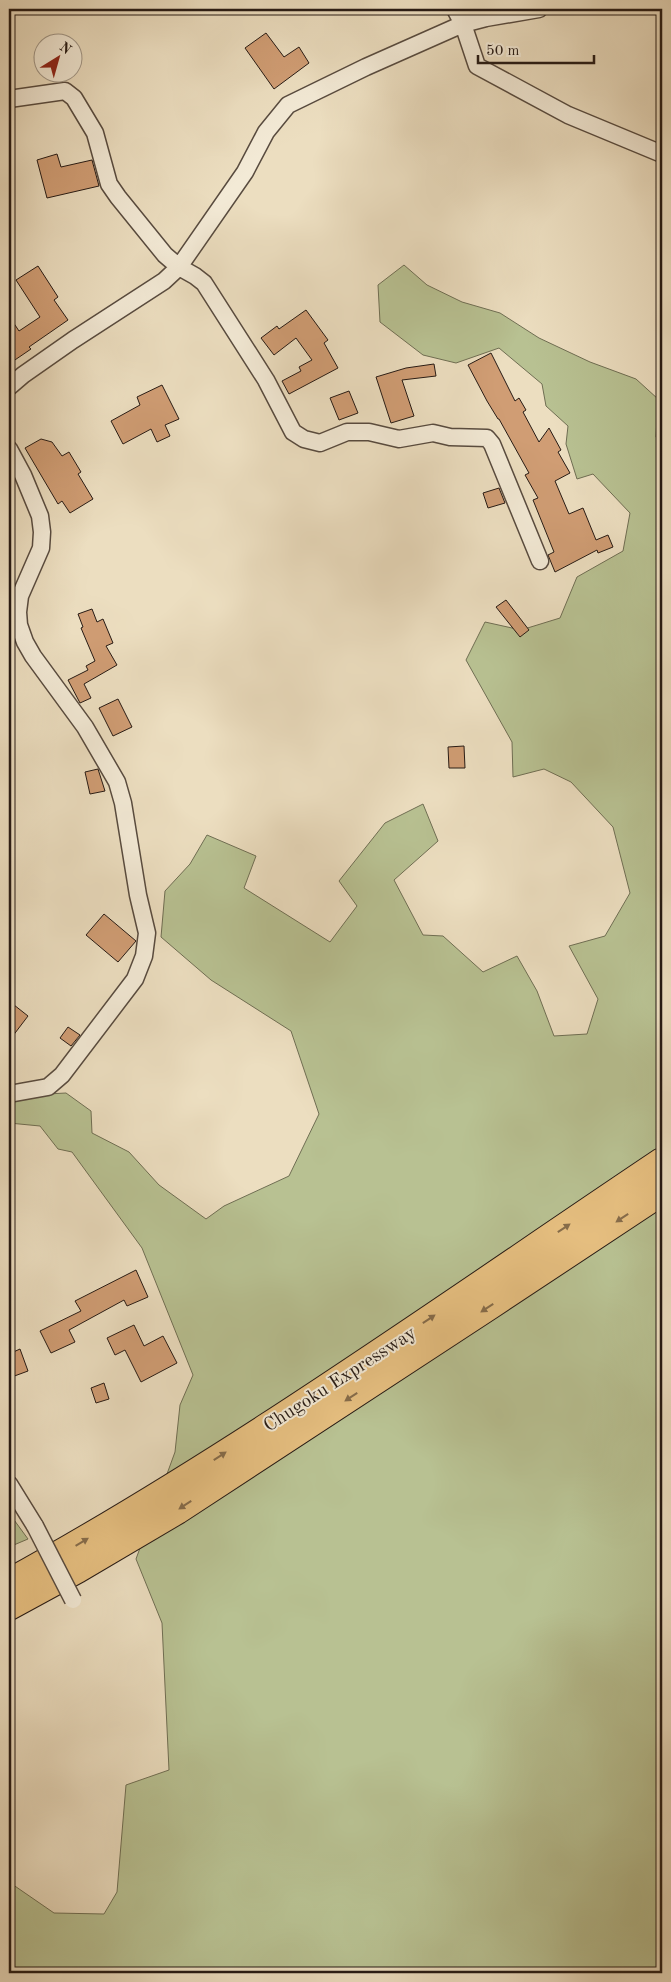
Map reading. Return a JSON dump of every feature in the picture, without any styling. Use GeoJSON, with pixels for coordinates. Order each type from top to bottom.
{"type":"FeatureCollection","features":[{"type":"Feature","properties":{"kind":"highway","name":"Chugoku Expressway"},"geometry":{"type":"LineString","coordinates":[[9,1582],[67,1551],[166,1491],[315,1396],[662,1162]]}},
{"type":"Feature","properties":{"kind":"highway","name":"Chugoku Expressway"},"geometry":{"type":"LineString","coordinates":[[9,1606],[77,1570],[177,1510],[662,1191]]}},
{"type":"Feature","properties":{"kind":"street"},"geometry":{"type":"LineString","coordinates":[[455,9],[463,24],[477,66],[568,115],[662,154]]}},
{"type":"Feature","properties":{"kind":"street"},"geometry":{"type":"LineString","coordinates":[[9,387],[23,375],[74,340],[164,281],[179,268],[245,172],[266,132],[288,105],[366,67],[463,24],[539,9]]}},
{"type":"Feature","properties":{"kind":"street"},"geometry":{"type":"LineString","coordinates":[[9,99],[65,91],[74,98],[95,133],[109,184],[165,254],[179,268],[204,283],[266,380],[293,432],[304,439],[320,443],[346,432],[369,432],[399,439],[433,433],[450,437],[487,438],[492,444],[540,562]]}},
{"type":"Feature","properties":{"kind":"street"},"geometry":{"type":"LineString","coordinates":[[9,449],[40,516],[42,532],[40,548],[20,596],[19,625],[25,642],[33,656],[85,727],[117,782],[123,803],[138,895],[147,933],[144,956],[135,979],[62,1075],[48,1087],[9,1094]]}},
{"type":"Feature","properties":{"kind":"street"},"geometry":{"type":"LineString","coordinates":[[9,1484],[35,1526],[73,1600]]}},
{"type":"Feature","properties":{"kind":"green space"},"geometry":{"type":"Polygon","coordinates":[[[404,265],[427,285],[462,302],[500,313],[539,338],[590,362],[636,379],[658,399],[656,437],[662,444],[662,1973],[9,1973],[9,1882],[54,1913],[104,1914],[117,1892],[126,1785],[169,1770],[162,1623],[136,1559],[175,1452],[180,1405],[193,1375],[142,1248],[72,1152],[58,1149],[40,1126],[9,1123],[9,1096],[66,1093],[91,1111],[92,1133],[129,1152],[159,1185],[206,1219],[224,1206],[289,1176],[319,1114],[291,1031],[211,980],[161,937],[165,891],[190,864],[207,835],[256,856],[244,888],[330,942],[357,906],[339,881],[385,823],[423,804],[438,841],[394,880],[423,935],[443,936],[483,972],[517,956],[537,991],[554,1036],[587,1034],[598,999],[569,946],[605,936],[630,893],[613,827],[571,782],[544,769],[513,777],[512,742],[466,660],[485,622],[521,630],[560,618],[577,577],[623,551],[630,513],[593,474],[577,479],[566,444],[568,426],[546,406],[542,384],[499,348],[456,363],[423,355],[380,322],[378,285],[404,265]]]}},
{"type":"Feature","properties":{"kind":"green space"},"geometry":{"type":"Polygon","coordinates":[[[9,1513],[28,1539],[9,1547],[9,1513]]]}},
{"type":"Feature","properties":{"kind":"building"},"geometry":{"type":"Polygon","coordinates":[[[266,33],[284,57],[299,47],[309,63],[274,89],[245,48],[266,33]]]}},
{"type":"Feature","properties":{"kind":"building"},"geometry":{"type":"Polygon","coordinates":[[[57,154],[61,167],[92,160],[99,186],[47,198],[37,160],[57,154]]]}},
{"type":"Feature","properties":{"kind":"building"},"geometry":{"type":"Polygon","coordinates":[[[38,266],[58,297],[54,300],[68,320],[29,347],[31,349],[9,364],[9,316],[19,331],[40,317],[16,280],[38,266]]]}},
{"type":"Feature","properties":{"kind":"building"},"geometry":{"type":"Polygon","coordinates":[[[306,310],[328,340],[324,343],[338,368],[289,394],[282,381],[301,371],[299,367],[312,360],[296,338],[274,355],[261,338],[277,326],[279,329],[306,310]]]}},
{"type":"Feature","properties":{"kind":"building"},"geometry":{"type":"Polygon","coordinates":[[[491,353],[515,401],[519,398],[526,410],[523,412],[539,442],[549,428],[561,450],[558,452],[570,473],[555,481],[569,514],[583,508],[596,540],[608,535],[613,547],[598,553],[597,550],[555,572],[548,555],[554,552],[533,500],[538,498],[525,475],[529,473],[468,365],[491,353]]]}},
{"type":"Feature","properties":{"kind":"building"},"geometry":{"type":"Polygon","coordinates":[[[434,364],[436,376],[402,380],[414,416],[391,423],[376,377],[406,368],[434,364]]]}},
{"type":"Feature","properties":{"kind":"building"},"geometry":{"type":"Polygon","coordinates":[[[162,385],[179,419],[165,425],[170,436],[157,442],[151,429],[123,444],[111,421],[140,405],[137,397],[162,385]]]}},
{"type":"Feature","properties":{"kind":"building"},"geometry":{"type":"Polygon","coordinates":[[[349,391],[358,413],[339,420],[330,398],[349,391]]]}},
{"type":"Feature","properties":{"kind":"building"},"geometry":{"type":"Polygon","coordinates":[[[41,439],[52,442],[62,456],[69,452],[81,472],[78,474],[93,499],[70,513],[62,501],[58,504],[25,448],[41,439]]]}},
{"type":"Feature","properties":{"kind":"building"},"geometry":{"type":"Polygon","coordinates":[[[499,488],[505,503],[488,508],[483,493],[499,488]]]}},
{"type":"Feature","properties":{"kind":"building"},"geometry":{"type":"Polygon","coordinates":[[[506,600],[529,630],[520,637],[496,607],[506,600]]]}},
{"type":"Feature","properties":{"kind":"building"},"geometry":{"type":"Polygon","coordinates":[[[92,609],[97,622],[103,619],[113,643],[106,646],[117,665],[84,684],[91,698],[80,703],[68,680],[88,670],[86,666],[95,661],[81,628],[83,627],[78,614],[92,609]]]}},
{"type":"Feature","properties":{"kind":"building"},"geometry":{"type":"Polygon","coordinates":[[[118,699],[132,727],[113,736],[99,708],[118,699]]]}},
{"type":"Feature","properties":{"kind":"building"},"geometry":{"type":"Polygon","coordinates":[[[464,746],[465,768],[449,768],[448,747],[464,746]]]}},
{"type":"Feature","properties":{"kind":"building"},"geometry":{"type":"Polygon","coordinates":[[[98,769],[105,791],[90,794],[85,772],[98,769]]]}},
{"type":"Feature","properties":{"kind":"building"},"geometry":{"type":"Polygon","coordinates":[[[104,914],[136,941],[118,962],[86,935],[104,914]]]}},
{"type":"Feature","properties":{"kind":"building"},"geometry":{"type":"Polygon","coordinates":[[[9,1001],[28,1016],[9,1041],[9,1001]]]}},
{"type":"Feature","properties":{"kind":"building"},"geometry":{"type":"Polygon","coordinates":[[[68,1027],[80,1035],[71,1046],[60,1038],[68,1027]]]}},
{"type":"Feature","properties":{"kind":"building"},"geometry":{"type":"Polygon","coordinates":[[[136,1270],[148,1297],[127,1306],[124,1300],[69,1330],[75,1342],[51,1353],[40,1331],[81,1311],[75,1301],[136,1270]]]}},
{"type":"Feature","properties":{"kind":"building"},"geometry":{"type":"Polygon","coordinates":[[[134,1325],[144,1346],[163,1336],[177,1363],[141,1382],[125,1350],[115,1355],[107,1338],[134,1325]]]}},
{"type":"Feature","properties":{"kind":"building"},"geometry":{"type":"Polygon","coordinates":[[[20,1349],[28,1371],[9,1378],[9,1354],[20,1349]]]}},
{"type":"Feature","properties":{"kind":"building"},"geometry":{"type":"Polygon","coordinates":[[[104,1383],[109,1399],[96,1403],[91,1388],[104,1383]]]}}]}
